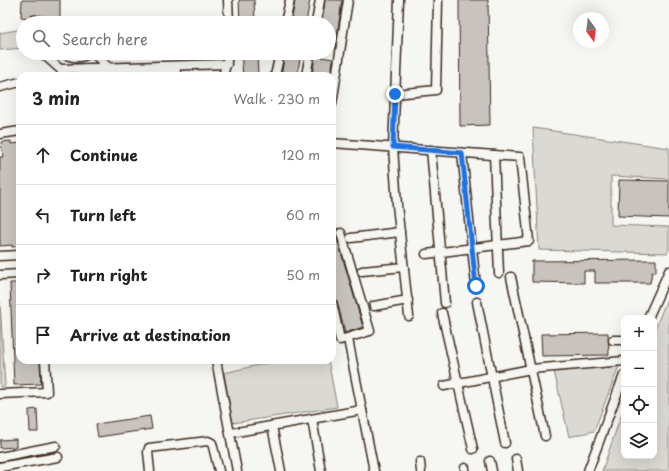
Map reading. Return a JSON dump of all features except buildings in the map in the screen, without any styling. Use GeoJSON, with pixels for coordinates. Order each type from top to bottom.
{"type":"FeatureCollection","features":[{"type":"Feature","properties":{"kind":"street"},"geometry":{"type":"LineString","coordinates":[[228,0],[229,16]]}},
{"type":"Feature","properties":{"kind":"street"},"geometry":{"type":"LineString","coordinates":[[287,16],[290,0]]}},
{"type":"Feature","properties":{"kind":"street"},"geometry":{"type":"LineString","coordinates":[[317,16],[320,0]]}},
{"type":"Feature","properties":{"kind":"street"},"geometry":{"type":"LineString","coordinates":[[336,78],[348,0]]}},
{"type":"Feature","properties":{"kind":"street"},"geometry":{"type":"LineString","coordinates":[[399,0],[393,147],[409,316]]}},
{"type":"Feature","properties":{"kind":"street"},"geometry":{"type":"LineString","coordinates":[[395,94],[436,90],[438,0]]}},
{"type":"Feature","properties":{"kind":"street"},"geometry":{"type":"LineString","coordinates":[[50,60],[60,69],[227,66]]}},
{"type":"Feature","properties":{"kind":"street"},"geometry":{"type":"LineString","coordinates":[[100,60],[108,67]]}},
{"type":"Feature","properties":{"kind":"street"},"geometry":{"type":"LineString","coordinates":[[225,72],[228,60]]}},
{"type":"Feature","properties":{"kind":"street"},"geometry":{"type":"LineString","coordinates":[[276,72],[278,60]]}},
{"type":"Feature","properties":{"kind":"street"},"geometry":{"type":"LineString","coordinates":[[307,72],[309,60]]}},
{"type":"Feature","properties":{"kind":"street"},"geometry":{"type":"LineString","coordinates":[[138,72],[227,66]]}},
{"type":"Feature","properties":{"kind":"street"},"geometry":{"type":"LineString","coordinates":[[0,87],[16,83]]}},
{"type":"Feature","properties":{"kind":"street"},"geometry":{"type":"LineString","coordinates":[[0,134],[16,132]]}},
{"type":"Feature","properties":{"kind":"street"},"geometry":{"type":"LineString","coordinates":[[336,143],[520,157],[529,241],[426,254]]}},
{"type":"Feature","properties":{"kind":"street"},"geometry":{"type":"LineString","coordinates":[[431,150],[445,303]]}},
{"type":"Feature","properties":{"kind":"street"},"geometry":{"type":"LineString","coordinates":[[462,153],[476,286]]}},
{"type":"Feature","properties":{"kind":"street"},"geometry":{"type":"LineString","coordinates":[[494,155],[498,273]]}},
{"type":"Feature","properties":{"kind":"street"},"geometry":{"type":"LineString","coordinates":[[351,238],[400,232]]}},
{"type":"Feature","properties":{"kind":"street"},"geometry":{"type":"LineString","coordinates":[[336,321],[340,340],[348,339],[370,331],[341,233]]}},
{"type":"Feature","properties":{"kind":"street"},"geometry":{"type":"LineString","coordinates":[[0,256],[16,255]]}},
{"type":"Feature","properties":{"kind":"street"},"geometry":{"type":"LineString","coordinates":[[362,271],[404,266]]}},
{"type":"Feature","properties":{"kind":"street"},"geometry":{"type":"LineString","coordinates":[[649,315],[669,271]]}},
{"type":"Feature","properties":{"kind":"street"},"geometry":{"type":"LineString","coordinates":[[0,275],[16,274]]}},
{"type":"Feature","properties":{"kind":"street"},"geometry":{"type":"LineString","coordinates":[[511,277],[545,436]]}},
{"type":"Feature","properties":{"kind":"street"},"geometry":{"type":"LineString","coordinates":[[374,306],[408,300]]}},
{"type":"Feature","properties":{"kind":"street"},"geometry":{"type":"LineString","coordinates":[[477,302],[505,443]]}},
{"type":"Feature","properties":{"kind":"street"},"geometry":{"type":"LineString","coordinates":[[442,313],[473,449]]}},
{"type":"Feature","properties":{"kind":"street"},"geometry":{"type":"LineString","coordinates":[[348,339],[374,471]]}},
{"type":"Feature","properties":{"kind":"street"},"geometry":{"type":"LineString","coordinates":[[613,340],[621,340]]}},
{"type":"Feature","properties":{"kind":"street"},"geometry":{"type":"LineString","coordinates":[[444,386],[531,369],[621,361]]}},
{"type":"Feature","properties":{"kind":"street"},"geometry":{"type":"LineString","coordinates":[[0,394],[47,392],[45,364]]}},
{"type":"Feature","properties":{"kind":"street"},"geometry":{"type":"LineString","coordinates":[[217,364],[237,471]]}},
{"type":"Feature","properties":{"kind":"street"},"geometry":{"type":"LineString","coordinates":[[588,471],[621,383]]}},
{"type":"Feature","properties":{"kind":"street"},"geometry":{"type":"LineString","coordinates":[[231,433],[362,410]]}},
{"type":"Feature","properties":{"kind":"street"},"geometry":{"type":"LineString","coordinates":[[312,419],[321,471]]}},
{"type":"Feature","properties":{"kind":"street"},"geometry":{"type":"LineString","coordinates":[[272,426],[281,471]]}},
{"type":"Feature","properties":{"kind":"street"},"geometry":{"type":"LineString","coordinates":[[150,471],[149,448],[208,441],[212,443],[214,447],[219,471]]}},
{"type":"Feature","properties":{"kind":"street"},"geometry":{"type":"LineString","coordinates":[[0,457],[56,446]]}},
{"type":"Feature","properties":{"kind":"street"},"geometry":{"type":"LineString","coordinates":[[0,467],[58,457]]}},
{"type":"Feature","properties":{"kind":"street"},"geometry":{"type":"LineString","coordinates":[[516,459],[518,471]]}},
{"type":"Feature","properties":{"kind":"street"},"geometry":{"type":"LineString","coordinates":[[490,461],[492,471]]}},
{"type":"Feature","properties":{"kind":"street"},"geometry":{"type":"LineString","coordinates":[[420,462],[421,471]]}},
{"type":"Feature","properties":{"kind":"shaded area"},"geometry":{"type":"Polygon","coordinates":[[[16,30],[16,49],[0,50],[0,33],[16,30]]]}},
{"type":"Feature","properties":{"kind":"shaded area"},"geometry":{"type":"Polygon","coordinates":[[[533,128],[669,148],[669,179],[611,176],[611,225],[669,227],[669,249],[667,253],[539,250],[533,128]]]}},
{"type":"Feature","properties":{"kind":"shaded area"},"geometry":{"type":"Polygon","coordinates":[[[669,294],[669,471],[602,471],[621,416],[621,459],[657,459],[657,324],[669,294]]]}},
{"type":"Feature","properties":{"kind":"shaded area"},"geometry":{"type":"Polygon","coordinates":[[[0,302],[5,386],[0,387],[0,302]]]}},
{"type":"Feature","properties":{"kind":"shaded area"},"geometry":{"type":"Polygon","coordinates":[[[263,364],[329,364],[337,407],[233,423],[224,373],[263,364]]]}},
{"type":"Feature","properties":{"kind":"shaded area"},"geometry":{"type":"Polygon","coordinates":[[[619,366],[594,431],[569,437],[554,371],[619,366]]]}},
{"type":"Feature","properties":{"kind":"route"},"geometry":{"type":"LineString","coordinates":[[395,94],[393,147],[462,153],[476,286]]}}]}
